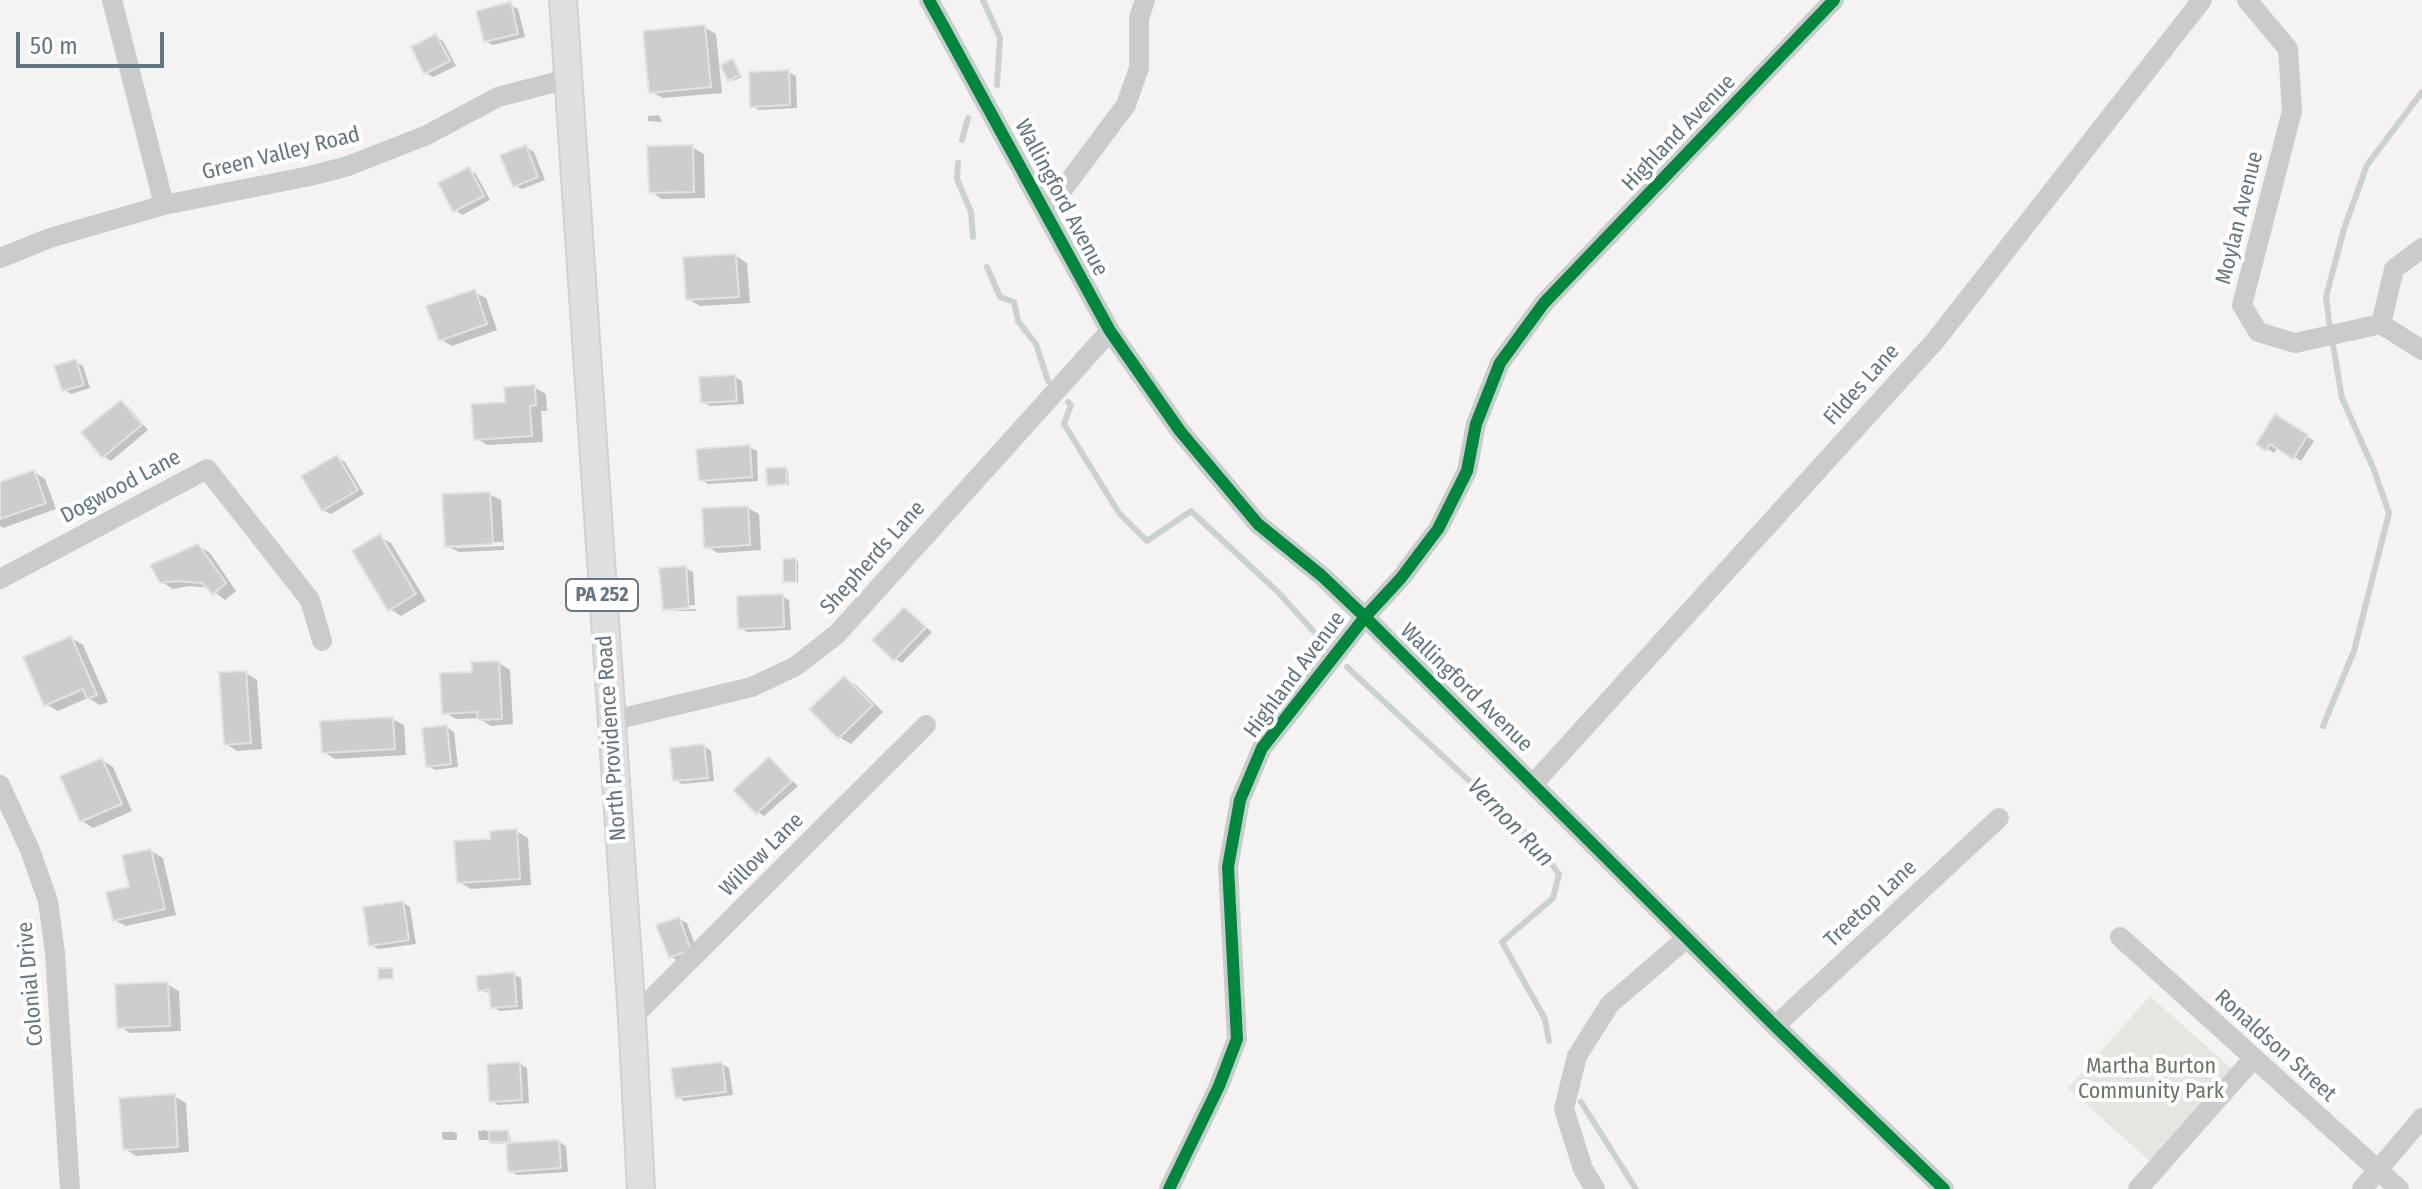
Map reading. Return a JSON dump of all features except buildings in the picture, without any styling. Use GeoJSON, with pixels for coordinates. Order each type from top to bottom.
{"type":"FeatureCollection","features":[{"type":"Feature","properties":{"kind":"main road","name":"North Providence Road"},"geometry":{"type":"LineString","coordinates":[[563,0],[641,1189]]}},
{"type":"Feature","properties":{"kind":"street"},"geometry":{"type":"LineString","coordinates":[[112,0],[164,205]]}},
{"type":"Feature","properties":{"kind":"street","name":"Wallingford Avenue"},"geometry":{"type":"LineString","coordinates":[[929,0],[1110,331],[1180,431],[1258,524],[1322,576],[1365,617],[1775,1026],[1944,1189]]}},
{"type":"Feature","properties":{"kind":"street"},"geometry":{"type":"LineString","coordinates":[[1046,212],[1126,105],[1139,68],[1139,18],[1145,0]]}},
{"type":"Feature","properties":{"kind":"street","name":"Highland Avenue"},"geometry":{"type":"LineString","coordinates":[[1169,1189],[1219,1086],[1237,1039],[1228,867],[1240,800],[1262,748],[1438,529],[1467,471],[1476,424],[1500,363],[1544,303],[1834,0]]}},
{"type":"Feature","properties":{"kind":"street","name":"Fildes Lane"},"geometry":{"type":"LineString","coordinates":[[1534,783],[1935,341],[2202,0]]}},
{"type":"Feature","properties":{"kind":"street","name":"Moylan Avenue"},"geometry":{"type":"LineString","coordinates":[[2247,0],[2288,49],[2292,111],[2242,305],[2258,332],[2295,343],[2381,324]]}},
{"type":"Feature","properties":{"kind":"street","name":"Green Valley Road"},"geometry":{"type":"LineString","coordinates":[[0,258],[50,238],[164,205],[348,166],[427,135],[498,97],[567,79]]}},
{"type":"Feature","properties":{"kind":"street"},"geometry":{"type":"LineString","coordinates":[[2422,248],[2394,269],[2381,324],[2422,350]]}},
{"type":"Feature","properties":{"kind":"street","name":"Shepherds Lane"},"geometry":{"type":"LineString","coordinates":[[610,721],[752,687],[796,666],[837,634],[1110,331]]}},
{"type":"Feature","properties":{"kind":"street","name":"Dogwood Lane"},"geometry":{"type":"LineString","coordinates":[[0,579],[207,469],[310,600],[322,641]]}},
{"type":"Feature","properties":{"kind":"street","name":"Willow Lane"},"geometry":{"type":"LineString","coordinates":[[632,1018],[926,725]]}},
{"type":"Feature","properties":{"kind":"street","name":"Colonial Drive"},"geometry":{"type":"LineString","coordinates":[[0,785],[30,850],[48,901],[55,953],[70,1189]]}},
{"type":"Feature","properties":{"kind":"street","name":"Treetop Lane"},"geometry":{"type":"LineString","coordinates":[[1775,1026],[1999,818]]}},
{"type":"Feature","properties":{"kind":"street","name":"Ronaldson Street"},"geometry":{"type":"LineString","coordinates":[[2120,937],[2399,1189]]}},
{"type":"Feature","properties":{"kind":"street"},"geometry":{"type":"LineString","coordinates":[[1595,1189],[1583,1169],[1564,1109],[1577,1056],[1610,1004],[1687,938]]}},
{"type":"Feature","properties":{"kind":"street"},"geometry":{"type":"LineString","coordinates":[[2138,1189],[2253,1059]]}},
{"type":"Feature","properties":{"kind":"street"},"geometry":{"type":"LineString","coordinates":[[2362,1189],[2422,1118]]}},
{"type":"Feature","properties":{"kind":"green space","name":"Martha Burton Community Park"},"geometry":{"type":"Polygon","coordinates":[[[2150,996],[2234,1071],[2152,1163],[2068,1088],[2150,996]]]}},
{"type":"Feature","properties":{"kind":"waterway","name":"Vernon Run"},"geometry":{"type":"LineString","coordinates":[[983,0],[1000,38],[997,85]]}},
{"type":"Feature","properties":{"kind":"waterway"},"geometry":{"type":"LineString","coordinates":[[2330,329],[2326,297],[2344,229],[2367,165],[2422,92]]}},
{"type":"Feature","properties":{"kind":"waterway","name":"Vernon Run"},"geometry":{"type":"LineString","coordinates":[[962,140],[968,118]]}},
{"type":"Feature","properties":{"kind":"waterway","name":"Vernon Run"},"geometry":{"type":"LineString","coordinates":[[958,163],[957,179],[971,212],[973,237]]}},
{"type":"Feature","properties":{"kind":"waterway","name":"Vernon Run"},"geometry":{"type":"LineString","coordinates":[[987,267],[1000,297],[1014,302],[1018,321],[1036,344],[1048,381]]}},
{"type":"Feature","properties":{"kind":"waterway"},"geometry":{"type":"LineString","coordinates":[[2323,726],[2354,651],[2389,513],[2342,398],[2332,339]]}},
{"type":"Feature","properties":{"kind":"waterway","name":"Vernon Run"},"geometry":{"type":"LineString","coordinates":[[1068,402],[1071,405],[1064,424],[1119,513],[1147,541],[1191,511],[1278,592],[1324,643]]}},
{"type":"Feature","properties":{"kind":"waterway","name":"Vernon Run"},"geometry":{"type":"LineString","coordinates":[[1347,667],[1537,844],[1559,874],[1553,898],[1502,942],[1545,1019],[1549,1041]]}},
{"type":"Feature","properties":{"kind":"waterway","name":"Vernon Run"},"geometry":{"type":"LineString","coordinates":[[1581,1102],[1636,1189]]}},
{"type":"Feature","properties":{"kind":"cycle path"},"geometry":{"type":"LineString","coordinates":[[929,0],[1110,331],[1180,431],[1258,524],[1322,576],[1365,617],[1775,1026],[1944,1189]]}},
{"type":"Feature","properties":{"kind":"cycle path"},"geometry":{"type":"LineString","coordinates":[[1169,1189],[1219,1086],[1237,1039],[1228,867],[1240,800],[1262,748],[1438,529],[1467,471],[1476,424],[1500,363],[1544,303],[1834,0]]}}]}
